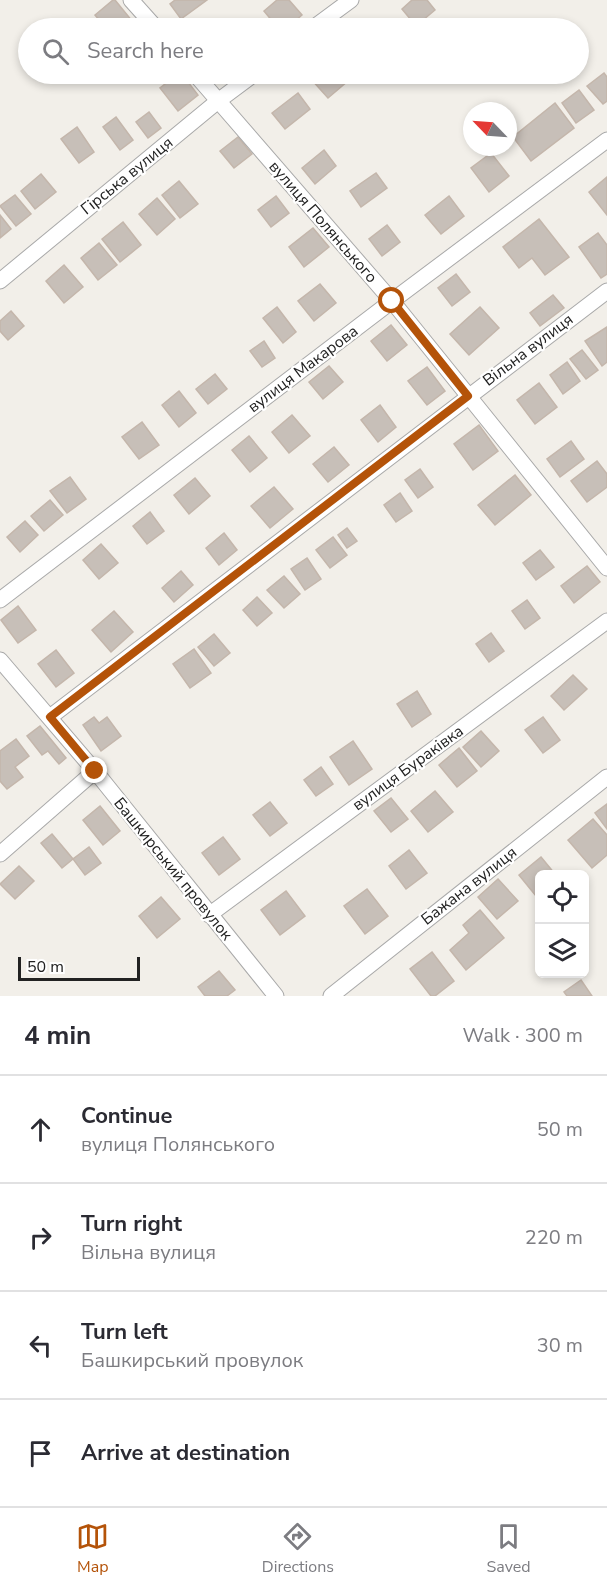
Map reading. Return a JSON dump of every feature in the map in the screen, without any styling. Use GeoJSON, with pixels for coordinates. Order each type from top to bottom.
{"type":"FeatureCollection","features":[{"type":"Feature","properties":{"kind":"street"},"geometry":{"type":"LineString","coordinates":[[131,0],[147,18]]}},
{"type":"Feature","properties":{"kind":"street"},"geometry":{"type":"LineString","coordinates":[[327,18],[351,0]]}},
{"type":"Feature","properties":{"kind":"street","name":"вулиця Полянського"},"geometry":{"type":"LineString","coordinates":[[204,84],[392,301],[607,568]]}},
{"type":"Feature","properties":{"kind":"street","name":"Гірська вулиця"},"geometry":{"type":"LineString","coordinates":[[0,281],[241,84]]}},
{"type":"Feature","properties":{"kind":"street","name":"вулиця Макарова"},"geometry":{"type":"LineString","coordinates":[[0,600],[607,140]]}},
{"type":"Feature","properties":{"kind":"street","name":"Вільна вулиця"},"geometry":{"type":"LineString","coordinates":[[50,717],[607,291]]}},
{"type":"Feature","properties":{"kind":"street","name":"вулиця Бураківка"},"geometry":{"type":"LineString","coordinates":[[209,915],[607,621]]}},
{"type":"Feature","properties":{"kind":"street","name":"Башкирський провулок"},"geometry":{"type":"LineString","coordinates":[[0,660],[95,771],[276,996]]}},
{"type":"Feature","properties":{"kind":"street"},"geometry":{"type":"LineString","coordinates":[[0,854],[95,771]]}},
{"type":"Feature","properties":{"kind":"street","name":"Бажана вулиця"},"geometry":{"type":"LineString","coordinates":[[331,996],[607,777]]}},
{"type":"Feature","properties":{"kind":"building"},"geometry":{"type":"Polygon","coordinates":[[[115,0],[130,18],[98,18],[95,15],[115,0]]]}},
{"type":"Feature","properties":{"kind":"building"},"geometry":{"type":"Polygon","coordinates":[[[175,0],[207,0],[182,18],[170,4],[175,0]]]}},
{"type":"Feature","properties":{"kind":"building"},"geometry":{"type":"Polygon","coordinates":[[[277,0],[289,0],[302,15],[299,18],[270,18],[264,11],[277,0]]]}},
{"type":"Feature","properties":{"kind":"building"},"geometry":{"type":"Polygon","coordinates":[[[412,0],[427,0],[435,10],[426,18],[409,18],[402,9],[412,0]]]}},
{"type":"Feature","properties":{"kind":"building"},"geometry":{"type":"Polygon","coordinates":[[[604,73],[607,77],[607,101],[603,104],[587,86],[604,73]]]}},
{"type":"Feature","properties":{"kind":"building"},"geometry":{"type":"Polygon","coordinates":[[[165,84],[190,84],[198,95],[178,111],[160,88],[165,84]]]}},
{"type":"Feature","properties":{"kind":"building"},"geometry":{"type":"Polygon","coordinates":[[[315,84],[344,84],[328,98],[315,84]]]}},
{"type":"Feature","properties":{"kind":"building"},"geometry":{"type":"Polygon","coordinates":[[[579,90],[594,110],[576,123],[562,103],[579,90]]]}},
{"type":"Feature","properties":{"kind":"building"},"geometry":{"type":"Polygon","coordinates":[[[298,93],[310,109],[285,129],[272,113],[298,93]]]}},
{"type":"Feature","properties":{"kind":"building"},"geometry":{"type":"Polygon","coordinates":[[[555,103],[574,128],[531,161],[517,142],[517,134],[555,103]]]}},
{"type":"Feature","properties":{"kind":"building"},"geometry":{"type":"Polygon","coordinates":[[[149,112],[161,128],[148,138],[136,122],[149,112]]]}},
{"type":"Feature","properties":{"kind":"building"},"geometry":{"type":"Polygon","coordinates":[[[116,117],[133,140],[120,150],[103,127],[116,117]]]}},
{"type":"Feature","properties":{"kind":"building"},"geometry":{"type":"Polygon","coordinates":[[[77,127],[94,152],[79,163],[61,139],[77,127]]]}},
{"type":"Feature","properties":{"kind":"building"},"geometry":{"type":"Polygon","coordinates":[[[238,137],[252,154],[234,168],[220,151],[238,137]]]}},
{"type":"Feature","properties":{"kind":"building"},"geometry":{"type":"Polygon","coordinates":[[[324,150],[336,166],[315,184],[302,168],[324,150]]]}},
{"type":"Feature","properties":{"kind":"building"},"geometry":{"type":"Polygon","coordinates":[[[487,156],[493,156],[509,176],[489,192],[471,168],[487,156]]]}},
{"type":"Feature","properties":{"kind":"building"},"geometry":{"type":"Polygon","coordinates":[[[376,173],[387,188],[361,207],[350,191],[376,173]]]}},
{"type":"Feature","properties":{"kind":"building"},"geometry":{"type":"Polygon","coordinates":[[[41,174],[56,192],[35,209],[21,191],[41,174]]]}},
{"type":"Feature","properties":{"kind":"building"},"geometry":{"type":"Polygon","coordinates":[[[607,177],[607,215],[589,192],[607,177]]]}},
{"type":"Feature","properties":{"kind":"building"},"geometry":{"type":"Polygon","coordinates":[[[179,181],[198,204],[180,218],[162,195],[179,181]]]}},
{"type":"Feature","properties":{"kind":"building"},"geometry":{"type":"Polygon","coordinates":[[[15,195],[31,214],[16,226],[0,206],[15,195]]]}},
{"type":"Feature","properties":{"kind":"building"},"geometry":{"type":"Polygon","coordinates":[[[276,196],[289,213],[271,227],[258,210],[276,196]]]}},
{"type":"Feature","properties":{"kind":"building"},"geometry":{"type":"Polygon","coordinates":[[[449,196],[464,216],[441,234],[425,215],[449,196]]]}},
{"type":"Feature","properties":{"kind":"building"},"geometry":{"type":"Polygon","coordinates":[[[157,198],[175,219],[157,235],[139,214],[157,198]]]}},
{"type":"Feature","properties":{"kind":"building"},"geometry":{"type":"Polygon","coordinates":[[[0,215],[11,229],[0,238],[0,215]]]}},
{"type":"Feature","properties":{"kind":"building"},"geometry":{"type":"Polygon","coordinates":[[[539,219],[569,257],[545,275],[532,258],[519,268],[503,247],[539,219]]]}},
{"type":"Feature","properties":{"kind":"building"},"geometry":{"type":"Polygon","coordinates":[[[123,222],[141,245],[120,262],[102,239],[123,222]]]}},
{"type":"Feature","properties":{"kind":"building"},"geometry":{"type":"Polygon","coordinates":[[[387,225],[400,242],[382,256],[369,239],[387,225]]]}},
{"type":"Feature","properties":{"kind":"building"},"geometry":{"type":"Polygon","coordinates":[[[313,228],[329,247],[304,267],[289,247],[313,228]]]}},
{"type":"Feature","properties":{"kind":"building"},"geometry":{"type":"Polygon","coordinates":[[[598,233],[607,245],[607,274],[601,278],[579,247],[598,233]]]}},
{"type":"Feature","properties":{"kind":"building"},"geometry":{"type":"Polygon","coordinates":[[[99,243],[117,265],[98,280],[81,258],[99,243]]]}},
{"type":"Feature","properties":{"kind":"building"},"geometry":{"type":"Polygon","coordinates":[[[64,265],[83,287],[64,303],[46,281],[64,265]]]}},
{"type":"Feature","properties":{"kind":"building"},"geometry":{"type":"Polygon","coordinates":[[[456,274],[470,292],[452,306],[438,288],[456,274]]]}},
{"type":"Feature","properties":{"kind":"building"},"geometry":{"type":"Polygon","coordinates":[[[320,284],[336,303],[314,321],[298,301],[320,284]]]}},
{"type":"Feature","properties":{"kind":"building"},"geometry":{"type":"Polygon","coordinates":[[[553,295],[564,308],[540,326],[530,313],[553,295]]]}},
{"type":"Feature","properties":{"kind":"building"},"geometry":{"type":"Polygon","coordinates":[[[277,307],[296,332],[283,343],[263,318],[277,307]]]}},
{"type":"Feature","properties":{"kind":"building"},"geometry":{"type":"Polygon","coordinates":[[[480,307],[499,328],[469,355],[450,334],[480,307]]]}},
{"type":"Feature","properties":{"kind":"building"},"geometry":{"type":"Polygon","coordinates":[[[11,311],[24,326],[8,340],[0,331],[0,321],[11,311]]]}},
{"type":"Feature","properties":{"kind":"building"},"geometry":{"type":"Polygon","coordinates":[[[391,325],[407,345],[387,361],[371,341],[391,325]]]}},
{"type":"Feature","properties":{"kind":"building"},"geometry":{"type":"Polygon","coordinates":[[[607,327],[607,362],[602,366],[585,341],[607,327]]]}},
{"type":"Feature","properties":{"kind":"building"},"geometry":{"type":"Polygon","coordinates":[[[264,341],[275,358],[262,367],[250,351],[264,341]]]}},
{"type":"Feature","properties":{"kind":"building"},"geometry":{"type":"Polygon","coordinates":[[[582,350],[598,370],[586,379],[570,359],[582,350]]]}},
{"type":"Feature","properties":{"kind":"building"},"geometry":{"type":"Polygon","coordinates":[[[567,362],[580,381],[563,394],[550,375],[567,362]]]}},
{"type":"Feature","properties":{"kind":"building"},"geometry":{"type":"Polygon","coordinates":[[[329,366],[343,382],[323,399],[309,382],[329,366]]]}},
{"type":"Feature","properties":{"kind":"building"},"geometry":{"type":"Polygon","coordinates":[[[427,367],[445,391],[427,405],[408,381],[427,367]]]}},
{"type":"Feature","properties":{"kind":"building"},"geometry":{"type":"Polygon","coordinates":[[[215,374],[227,389],[208,404],[196,389],[215,374]]]}},
{"type":"Feature","properties":{"kind":"building"},"geometry":{"type":"Polygon","coordinates":[[[539,383],[557,407],[535,424],[517,400],[539,383]]]}},
{"type":"Feature","properties":{"kind":"building"},"geometry":{"type":"Polygon","coordinates":[[[179,391],[196,413],[179,427],[162,405],[179,391]]]}},
{"type":"Feature","properties":{"kind":"building"},"geometry":{"type":"Polygon","coordinates":[[[380,405],[396,427],[378,442],[361,420],[380,405]]]}},
{"type":"Feature","properties":{"kind":"building"},"geometry":{"type":"Polygon","coordinates":[[[292,415],[310,436],[289,453],[272,432],[292,415]]]}},
{"type":"Feature","properties":{"kind":"building"},"geometry":{"type":"Polygon","coordinates":[[[142,422],[159,445],[139,459],[122,437],[142,422]]]}},
{"type":"Feature","properties":{"kind":"building"},"geometry":{"type":"Polygon","coordinates":[[[479,425],[498,451],[473,470],[454,444],[479,425]]]}},
{"type":"Feature","properties":{"kind":"building"},"geometry":{"type":"Polygon","coordinates":[[[249,436],[267,458],[250,472],[232,450],[249,436]]]}},
{"type":"Feature","properties":{"kind":"building"},"geometry":{"type":"Polygon","coordinates":[[[571,441],[584,459],[560,477],[547,459],[571,441]]]}},
{"type":"Feature","properties":{"kind":"building"},"geometry":{"type":"Polygon","coordinates":[[[334,447],[349,465],[328,482],[313,464],[334,447]]]}},
{"type":"Feature","properties":{"kind":"building"},"geometry":{"type":"Polygon","coordinates":[[[597,461],[607,474],[607,487],[587,502],[571,481],[597,461]]]}},
{"type":"Feature","properties":{"kind":"building"},"geometry":{"type":"Polygon","coordinates":[[[420,469],[433,487],[418,498],[405,480],[420,469]]]}},
{"type":"Feature","properties":{"kind":"building"},"geometry":{"type":"Polygon","coordinates":[[[515,475],[531,495],[495,525],[478,505],[515,475]]]}},
{"type":"Feature","properties":{"kind":"building"},"geometry":{"type":"Polygon","coordinates":[[[70,477],[86,499],[67,513],[50,491],[70,477]]]}},
{"type":"Feature","properties":{"kind":"building"},"geometry":{"type":"Polygon","coordinates":[[[195,478],[210,496],[189,514],[174,495],[195,478]]]}},
{"type":"Feature","properties":{"kind":"building"},"geometry":{"type":"Polygon","coordinates":[[[274,487],[293,509],[270,528],[251,506],[274,487]]]}},
{"type":"Feature","properties":{"kind":"building"},"geometry":{"type":"Polygon","coordinates":[[[400,493],[412,511],[396,522],[384,505],[400,493]]]}},
{"type":"Feature","properties":{"kind":"building"},"geometry":{"type":"Polygon","coordinates":[[[50,500],[63,515],[44,531],[31,516],[50,500]]]}},
{"type":"Feature","properties":{"kind":"building"},"geometry":{"type":"Polygon","coordinates":[[[150,512],[164,531],[147,544],[133,526],[150,512]]]}},
{"type":"Feature","properties":{"kind":"building"},"geometry":{"type":"Polygon","coordinates":[[[25,521],[38,535],[20,552],[7,537],[25,521]]]}},
{"type":"Feature","properties":{"kind":"building"},"geometry":{"type":"Polygon","coordinates":[[[347,528],[357,541],[347,548],[338,535],[347,528]]]}},
{"type":"Feature","properties":{"kind":"building"},"geometry":{"type":"Polygon","coordinates":[[[224,533],[237,550],[219,565],[206,548],[224,533]]]}},
{"type":"Feature","properties":{"kind":"building"},"geometry":{"type":"Polygon","coordinates":[[[333,537],[347,555],[330,568],[316,550],[333,537]]]}},
{"type":"Feature","properties":{"kind":"building"},"geometry":{"type":"Polygon","coordinates":[[[101,544],[118,563],[99,579],[83,560],[101,544]]]}},
{"type":"Feature","properties":{"kind":"building"},"geometry":{"type":"Polygon","coordinates":[[[540,550],[554,567],[536,580],[523,563],[540,550]]]}},
{"type":"Feature","properties":{"kind":"building"},"geometry":{"type":"Polygon","coordinates":[[[307,558],[321,579],[305,590],[291,569],[307,558]]]}},
{"type":"Feature","properties":{"kind":"building"},"geometry":{"type":"Polygon","coordinates":[[[587,566],[600,582],[574,603],[561,586],[587,566]]]}},
{"type":"Feature","properties":{"kind":"building"},"geometry":{"type":"Polygon","coordinates":[[[181,571],[193,585],[174,602],[162,588],[181,571]]]}},
{"type":"Feature","properties":{"kind":"building"},"geometry":{"type":"Polygon","coordinates":[[[284,576],[300,594],[284,608],[267,590],[284,576]]]}},
{"type":"Feature","properties":{"kind":"building"},"geometry":{"type":"Polygon","coordinates":[[[257,597],[272,613],[257,626],[243,610],[257,597]]]}},
{"type":"Feature","properties":{"kind":"building"},"geometry":{"type":"Polygon","coordinates":[[[527,600],[540,618],[525,629],[512,611],[527,600]]]}},
{"type":"Feature","properties":{"kind":"building"},"geometry":{"type":"Polygon","coordinates":[[[18,606],[36,630],[18,643],[1,620],[18,606]]]}},
{"type":"Feature","properties":{"kind":"building"},"geometry":{"type":"Polygon","coordinates":[[[114,611],[133,632],[111,652],[92,630],[114,611]]]}},
{"type":"Feature","properties":{"kind":"building"},"geometry":{"type":"Polygon","coordinates":[[[491,633],[504,651],[489,662],[476,644],[491,633]]]}},
{"type":"Feature","properties":{"kind":"building"},"geometry":{"type":"Polygon","coordinates":[[[214,634],[230,653],[214,666],[198,647],[214,634]]]}},
{"type":"Feature","properties":{"kind":"building"},"geometry":{"type":"Polygon","coordinates":[[[194,649],[211,673],[190,688],[173,664],[194,649]]]}},
{"type":"Feature","properties":{"kind":"building"},"geometry":{"type":"Polygon","coordinates":[[[56,650],[74,673],[56,687],[38,664],[56,650]]]}},
{"type":"Feature","properties":{"kind":"building"},"geometry":{"type":"Polygon","coordinates":[[[573,675],[587,689],[564,710],[551,696],[573,675]]]}},
{"type":"Feature","properties":{"kind":"building"},"geometry":{"type":"Polygon","coordinates":[[[417,691],[431,714],[412,727],[397,704],[417,691]]]}},
{"type":"Feature","properties":{"kind":"building"},"geometry":{"type":"Polygon","coordinates":[[[94,717],[99,723],[107,717],[121,736],[101,751],[83,725],[94,717]]]}},
{"type":"Feature","properties":{"kind":"building"},"geometry":{"type":"Polygon","coordinates":[[[543,717],[560,740],[543,753],[525,730],[543,717]]]}},
{"type":"Feature","properties":{"kind":"building"},"geometry":{"type":"Polygon","coordinates":[[[40,726],[66,758],[59,764],[48,751],[42,755],[27,736],[40,726]]]}},
{"type":"Feature","properties":{"kind":"building"},"geometry":{"type":"Polygon","coordinates":[[[481,731],[499,751],[481,767],[463,747],[481,731]]]}},
{"type":"Feature","properties":{"kind":"building"},"geometry":{"type":"Polygon","coordinates":[[[16,739],[29,756],[15,767],[23,777],[7,789],[0,781],[0,751],[16,739]]]}},
{"type":"Feature","properties":{"kind":"building"},"geometry":{"type":"Polygon","coordinates":[[[353,741],[372,769],[349,785],[330,757],[353,741]]]}},
{"type":"Feature","properties":{"kind":"building"},"geometry":{"type":"Polygon","coordinates":[[[459,748],[477,771],[457,787],[439,765],[459,748]]]}},
{"type":"Feature","properties":{"kind":"building"},"geometry":{"type":"Polygon","coordinates":[[[321,767],[333,784],[316,796],[304,780],[321,767]]]}},
{"type":"Feature","properties":{"kind":"building"},"geometry":{"type":"Polygon","coordinates":[[[435,791],[453,812],[428,832],[411,811],[435,791]]]}},
{"type":"Feature","properties":{"kind":"building"},"geometry":{"type":"Polygon","coordinates":[[[391,798],[408,819],[391,832],[374,811],[391,798]]]}},
{"type":"Feature","properties":{"kind":"building"},"geometry":{"type":"Polygon","coordinates":[[[270,802],[287,823],[270,836],[253,815],[270,802]]]}},
{"type":"Feature","properties":{"kind":"building"},"geometry":{"type":"Polygon","coordinates":[[[607,804],[607,829],[595,813],[607,804]]]}},
{"type":"Feature","properties":{"kind":"building"},"geometry":{"type":"Polygon","coordinates":[[[100,806],[120,831],[103,845],[83,820],[100,806]]]}},
{"type":"Feature","properties":{"kind":"building"},"geometry":{"type":"Polygon","coordinates":[[[593,819],[607,835],[607,855],[592,868],[568,840],[593,819]]]}},
{"type":"Feature","properties":{"kind":"building"},"geometry":{"type":"Polygon","coordinates":[[[52,834],[73,859],[62,868],[41,843],[52,834]]]}},
{"type":"Feature","properties":{"kind":"building"},"geometry":{"type":"Polygon","coordinates":[[[223,837],[240,859],[219,875],[202,853],[223,837]]]}},
{"type":"Feature","properties":{"kind":"building"},"geometry":{"type":"Polygon","coordinates":[[[89,847],[101,863],[85,875],[73,859],[89,847]]]}},
{"type":"Feature","properties":{"kind":"building"},"geometry":{"type":"Polygon","coordinates":[[[409,850],[427,873],[406,889],[389,866],[409,850]]]}},
{"type":"Feature","properties":{"kind":"building"},"geometry":{"type":"Polygon","coordinates":[[[541,857],[552,870],[535,870],[535,895],[519,875],[541,857]]]}},
{"type":"Feature","properties":{"kind":"building"},"geometry":{"type":"Polygon","coordinates":[[[19,866],[34,881],[15,899],[0,884],[19,866]]]}},
{"type":"Feature","properties":{"kind":"building"},"geometry":{"type":"Polygon","coordinates":[[[498,879],[518,901],[497,919],[478,897],[498,879]]]}},
{"type":"Feature","properties":{"kind":"building"},"geometry":{"type":"Polygon","coordinates":[[[367,889],[388,916],[365,934],[344,906],[367,889]]]}},
{"type":"Feature","properties":{"kind":"building"},"geometry":{"type":"Polygon","coordinates":[[[286,891],[305,916],[280,935],[261,910],[286,891]]]}},
{"type":"Feature","properties":{"kind":"building"},"geometry":{"type":"Polygon","coordinates":[[[161,897],[180,919],[157,938],[139,916],[161,897]]]}},
{"type":"Feature","properties":{"kind":"building"},"geometry":{"type":"Polygon","coordinates":[[[480,910],[504,938],[466,970],[450,950],[469,933],[463,925],[480,910]]]}},
{"type":"Feature","properties":{"kind":"building"},"geometry":{"type":"Polygon","coordinates":[[[432,952],[454,981],[435,996],[431,996],[410,969],[432,952]]]}},
{"type":"Feature","properties":{"kind":"building"},"geometry":{"type":"Polygon","coordinates":[[[219,971],[235,990],[227,996],[205,996],[198,987],[219,971]]]}},
{"type":"Feature","properties":{"kind":"building"},"geometry":{"type":"Polygon","coordinates":[[[581,980],[592,996],[567,996],[564,992],[581,980]]]}},
{"type":"Feature","properties":{"kind":"route"},"geometry":{"type":"LineString","coordinates":[[95,771],[50,717],[468,396],[392,301]]}}]}
